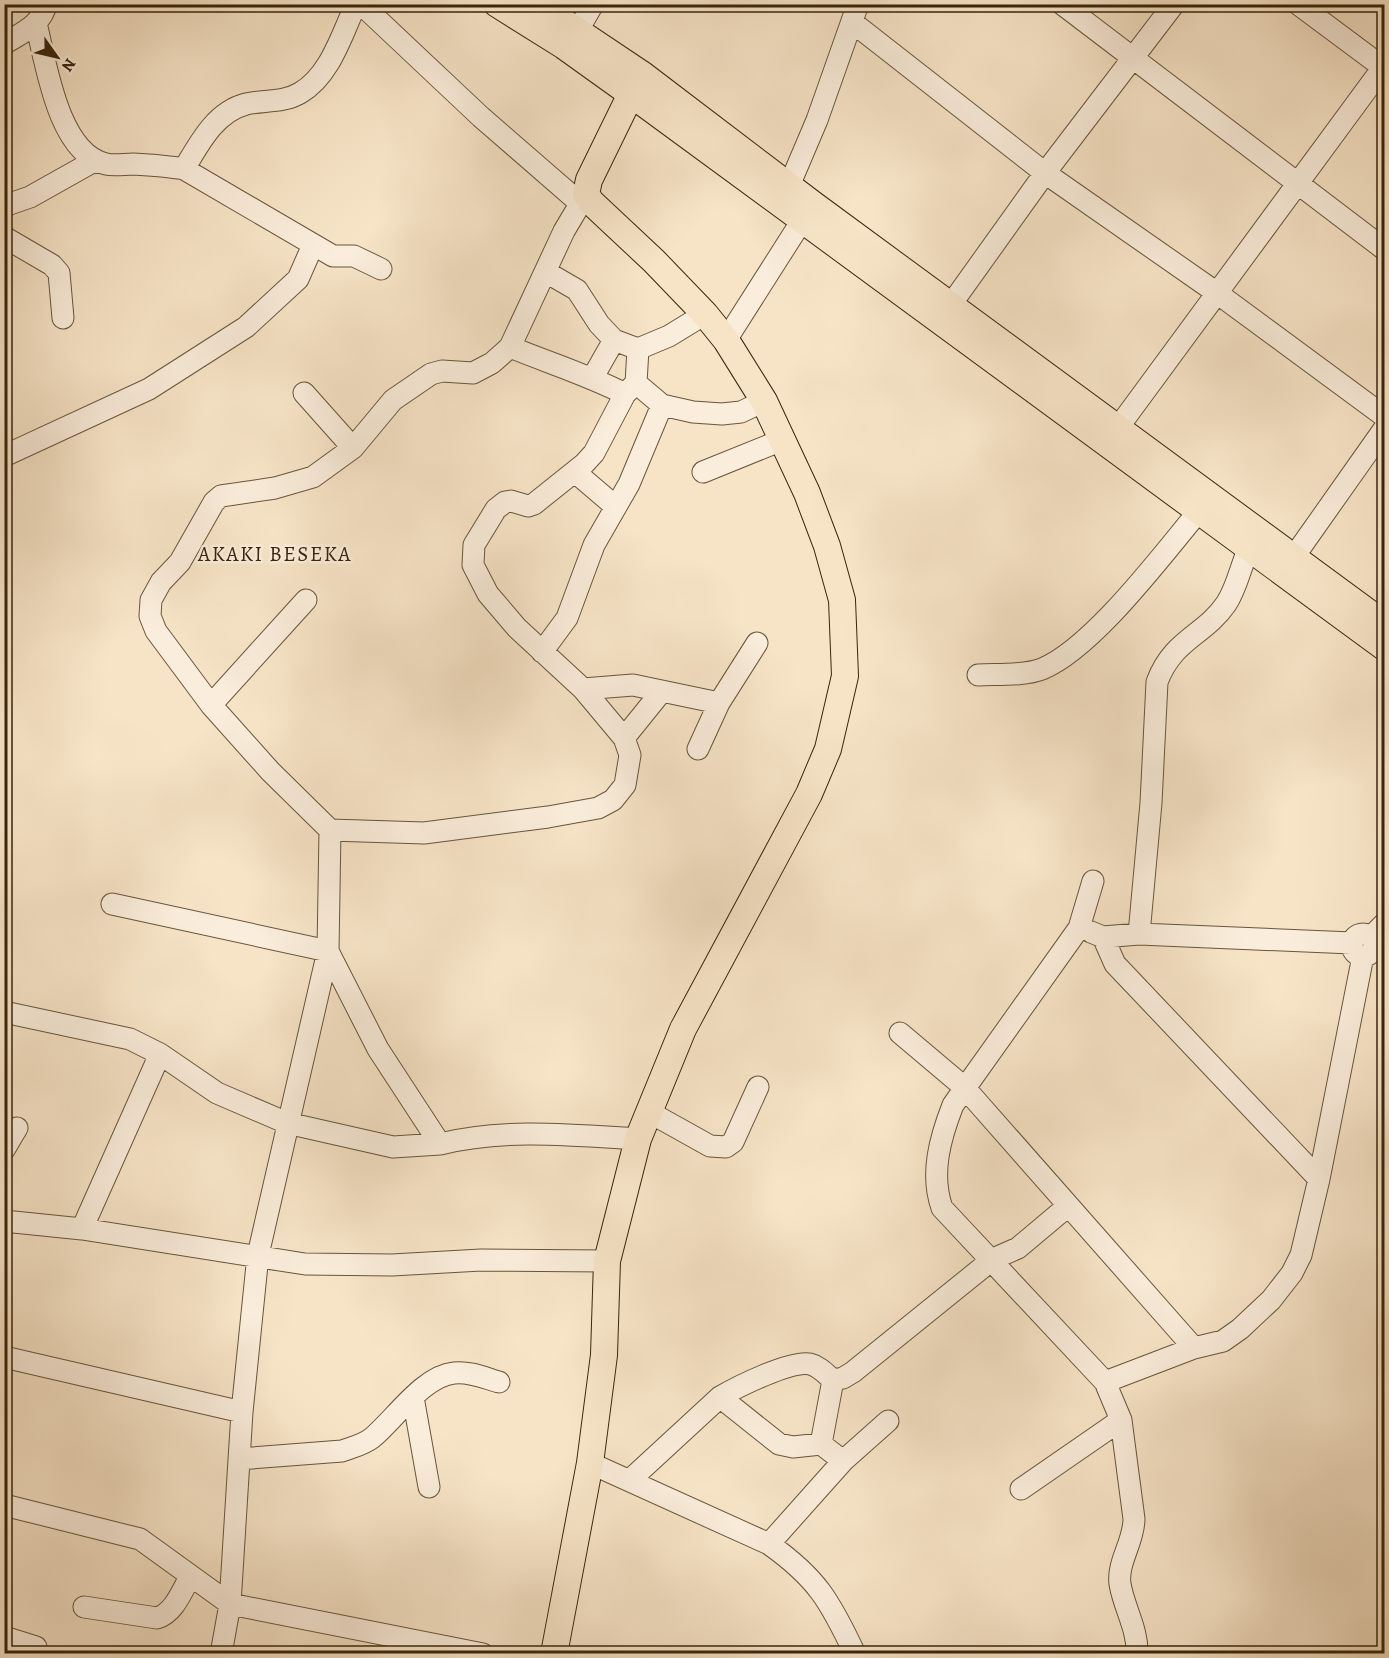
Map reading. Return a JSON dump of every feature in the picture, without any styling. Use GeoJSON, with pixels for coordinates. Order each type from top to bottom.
{"type":"FeatureCollection","features":[{"type":"Feature","properties":{"kind":"main road"},"geometry":{"type":"LineString","coordinates":[[497,4],[564,45],[631,93],[786,195],[802,219],[946,312],[1117,429],[1384,624]]}},
{"type":"Feature","properties":{"kind":"main road"},"geometry":{"type":"LineString","coordinates":[[537,4],[578,30],[786,195],[946,312],[1199,511],[1384,647]]}},
{"type":"Feature","properties":{"kind":"main road"},"geometry":{"type":"LineString","coordinates":[[554,1653],[591,1463],[604,1355],[607,1261],[638,1139],[683,1029],[809,794],[828,749],[846,676],[842,600],[827,546],[807,492],[764,401],[726,340],[705,314],[654,261],[591,202],[583,199],[631,93]]}},
{"type":"Feature","properties":{"kind":"street"},"geometry":{"type":"LineString","coordinates":[[4,44],[36,23],[46,4]]}},
{"type":"Feature","properties":{"kind":"street"},"geometry":{"type":"LineString","coordinates":[[184,169],[204,136],[231,110],[245,104],[281,100],[300,93],[316,80],[326,67],[356,4]]}},
{"type":"Feature","properties":{"kind":"street"},"geometry":{"type":"LineString","coordinates":[[361,4],[481,117],[583,199],[564,231],[510,347],[482,370],[431,374],[393,400],[353,448],[332,465],[296,483],[221,496],[211,508],[180,562],[161,582],[151,600],[150,616],[156,631],[211,705],[270,771],[330,830],[424,833],[598,808],[613,800],[625,784],[630,755],[624,738],[583,689],[517,628],[477,578],[473,565],[474,545],[496,509],[505,502],[512,501],[528,506],[534,504],[575,472],[594,453],[630,388],[638,349]]}},
{"type":"Feature","properties":{"kind":"street"},"geometry":{"type":"LineString","coordinates":[[578,30],[593,4]]}},
{"type":"Feature","properties":{"kind":"street"},"geometry":{"type":"LineString","coordinates":[[1062,4],[1384,249]]}},
{"type":"Feature","properties":{"kind":"street"},"geometry":{"type":"LineString","coordinates":[[946,312],[1045,173],[1174,4]]}},
{"type":"Feature","properties":{"kind":"street"},"geometry":{"type":"LineString","coordinates":[[1117,429],[1384,67],[1298,4]]}},
{"type":"Feature","properties":{"kind":"street"},"geometry":{"type":"LineString","coordinates":[[786,195],[855,13],[1045,173],[1217,293],[1384,416]]}},
{"type":"Feature","properties":{"kind":"street"},"geometry":{"type":"LineString","coordinates":[[36,23],[58,112],[73,137],[96,160],[106,164],[160,165],[184,169],[333,256],[354,256],[381,269]]}},
{"type":"Feature","properties":{"kind":"street"},"geometry":{"type":"LineString","coordinates":[[4,206],[30,197],[96,160]]}},
{"type":"Feature","properties":{"kind":"street"},"geometry":{"type":"LineString","coordinates":[[726,340],[802,219]]}},
{"type":"Feature","properties":{"kind":"street"},"geometry":{"type":"LineString","coordinates":[[4,237],[52,264],[59,273],[63,318]]}},
{"type":"Feature","properties":{"kind":"street"},"geometry":{"type":"LineString","coordinates":[[4,456],[149,389],[246,327],[298,279],[313,245]]}},
{"type":"Feature","properties":{"kind":"street"},"geometry":{"type":"LineString","coordinates":[[546,272],[577,290],[599,324],[614,340],[638,349],[669,336],[705,314]]}},
{"type":"Feature","properties":{"kind":"street"},"geometry":{"type":"LineString","coordinates":[[593,377],[614,340]]}},
{"type":"Feature","properties":{"kind":"street"},"geometry":{"type":"LineString","coordinates":[[510,347],[569,372],[630,388],[662,405],[722,414],[741,411],[764,401]]}},
{"type":"Feature","properties":{"kind":"street"},"geometry":{"type":"LineString","coordinates":[[304,393],[353,448]]}},
{"type":"Feature","properties":{"kind":"street"},"geometry":{"type":"LineString","coordinates":[[542,652],[567,618],[594,545],[629,484],[662,405]]}},
{"type":"Feature","properties":{"kind":"street"},"geometry":{"type":"LineString","coordinates":[[1293,558],[1384,429]]}},
{"type":"Feature","properties":{"kind":"street"},"geometry":{"type":"LineString","coordinates":[[704,472],[782,440]]}},
{"type":"Feature","properties":{"kind":"street"},"geometry":{"type":"LineString","coordinates":[[575,472],[616,507]]}},
{"type":"Feature","properties":{"kind":"street"},"geometry":{"type":"LineString","coordinates":[[978,675],[1039,670],[1063,659],[1140,581],[1199,511]]}},
{"type":"Feature","properties":{"kind":"street"},"geometry":{"type":"LineString","coordinates":[[1138,934],[1151,803],[1157,682],[1164,663],[1174,651],[1226,604],[1249,548]]}},
{"type":"Feature","properties":{"kind":"street"},"geometry":{"type":"LineString","coordinates":[[211,705],[306,600]]}},
{"type":"Feature","properties":{"kind":"street"},"geometry":{"type":"LineString","coordinates":[[698,749],[719,703],[757,643]]}},
{"type":"Feature","properties":{"kind":"street"},"geometry":{"type":"LineString","coordinates":[[583,689],[633,685],[719,703]]}},
{"type":"Feature","properties":{"kind":"street"},"geometry":{"type":"LineString","coordinates":[[624,738],[662,691]]}},
{"type":"Feature","properties":{"kind":"street"},"geometry":{"type":"LineString","coordinates":[[222,1653],[230,1604],[242,1412],[258,1255],[328,951],[330,830]]}},
{"type":"Feature","properties":{"kind":"street"},"geometry":{"type":"LineString","coordinates":[[1092,881],[1079,928],[953,1105],[941,1134],[937,1192],[942,1208],[993,1259],[1105,1382],[1120,1420],[1134,1532],[1120,1570],[1120,1584],[1137,1638],[1137,1653]]}},
{"type":"Feature","properties":{"kind":"street"},"geometry":{"type":"LineString","coordinates":[[112,904],[328,951]]}},
{"type":"Feature","properties":{"kind":"street"},"geometry":{"type":"LineString","coordinates":[[1079,928],[1103,937],[1138,934],[1368,940],[1319,1179],[1301,1255],[1292,1273],[1271,1300],[1240,1329],[1222,1341],[1194,1348],[1105,1382]]}},
{"type":"Feature","properties":{"kind":"street"},"geometry":{"type":"LineString","coordinates":[[1103,937],[1115,964],[1319,1179]]}},
{"type":"Feature","properties":{"kind":"street"},"geometry":{"type":"LineString","coordinates":[[328,951],[378,1048],[440,1144]]}},
{"type":"Feature","properties":{"kind":"street"},"geometry":{"type":"LineString","coordinates":[[4,1012],[130,1039],[160,1054],[217,1093],[287,1123],[393,1147],[440,1144],[463,1138],[531,1134],[638,1139]]}},
{"type":"Feature","properties":{"kind":"street"},"geometry":{"type":"LineString","coordinates":[[900,1033],[964,1087],[1194,1348]]}},
{"type":"Feature","properties":{"kind":"street"},"geometry":{"type":"LineString","coordinates":[[82,1229],[160,1054]]}},
{"type":"Feature","properties":{"kind":"street"},"geometry":{"type":"LineString","coordinates":[[649,1112],[711,1146],[726,1147],[733,1142],[758,1087]]}},
{"type":"Feature","properties":{"kind":"street"},"geometry":{"type":"LineString","coordinates":[[4,1150],[17,1128]]}},
{"type":"Feature","properties":{"kind":"street"},"geometry":{"type":"LineString","coordinates":[[833,1380],[843,1378],[853,1372],[993,1259],[1018,1248],[1068,1206]]}},
{"type":"Feature","properties":{"kind":"street"},"geometry":{"type":"LineString","coordinates":[[5,1226],[82,1229],[258,1255],[286,1262],[337,1266],[481,1260],[607,1261]]}},
{"type":"Feature","properties":{"kind":"street"},"geometry":{"type":"LineString","coordinates":[[4,1357],[242,1412]]}},
{"type":"Feature","properties":{"kind":"street"},"geometry":{"type":"LineString","coordinates":[[630,1480],[720,1397],[736,1388],[796,1364],[809,1364],[821,1369],[833,1380]]}},
{"type":"Feature","properties":{"kind":"street"},"geometry":{"type":"LineString","coordinates":[[239,1460],[342,1450],[358,1446],[370,1439],[413,1397],[440,1376],[466,1373],[499,1382]]}},
{"type":"Feature","properties":{"kind":"street"},"geometry":{"type":"LineString","coordinates":[[821,1444],[833,1380]]}},
{"type":"Feature","properties":{"kind":"street"},"geometry":{"type":"LineString","coordinates":[[413,1397],[429,1487]]}},
{"type":"Feature","properties":{"kind":"street"},"geometry":{"type":"LineString","coordinates":[[720,1397],[779,1444],[793,1447],[821,1444],[843,1461]]}},
{"type":"Feature","properties":{"kind":"street"},"geometry":{"type":"LineString","coordinates":[[1021,1489],[1120,1420]]}},
{"type":"Feature","properties":{"kind":"street"},"geometry":{"type":"LineString","coordinates":[[769,1544],[843,1461],[888,1421]]}},
{"type":"Feature","properties":{"kind":"street"},"geometry":{"type":"LineString","coordinates":[[591,1463],[769,1544],[805,1571],[824,1594],[855,1653]]}},
{"type":"Feature","properties":{"kind":"street"},"geometry":{"type":"LineString","coordinates":[[4,1505],[140,1539],[230,1604],[474,1652]]}},
{"type":"Feature","properties":{"kind":"street"},"geometry":{"type":"LineString","coordinates":[[84,1607],[157,1618],[170,1611],[190,1577]]}},
{"type":"Feature","properties":{"kind":"street"},"geometry":{"type":"LineString","coordinates":[[4,1637],[36,1647]]}},
{"type":"Feature","properties":{"kind":"district","name":"AKAKI BESEKA"},"geometry":{"type":"Point","coordinates":[275,554]}}]}
